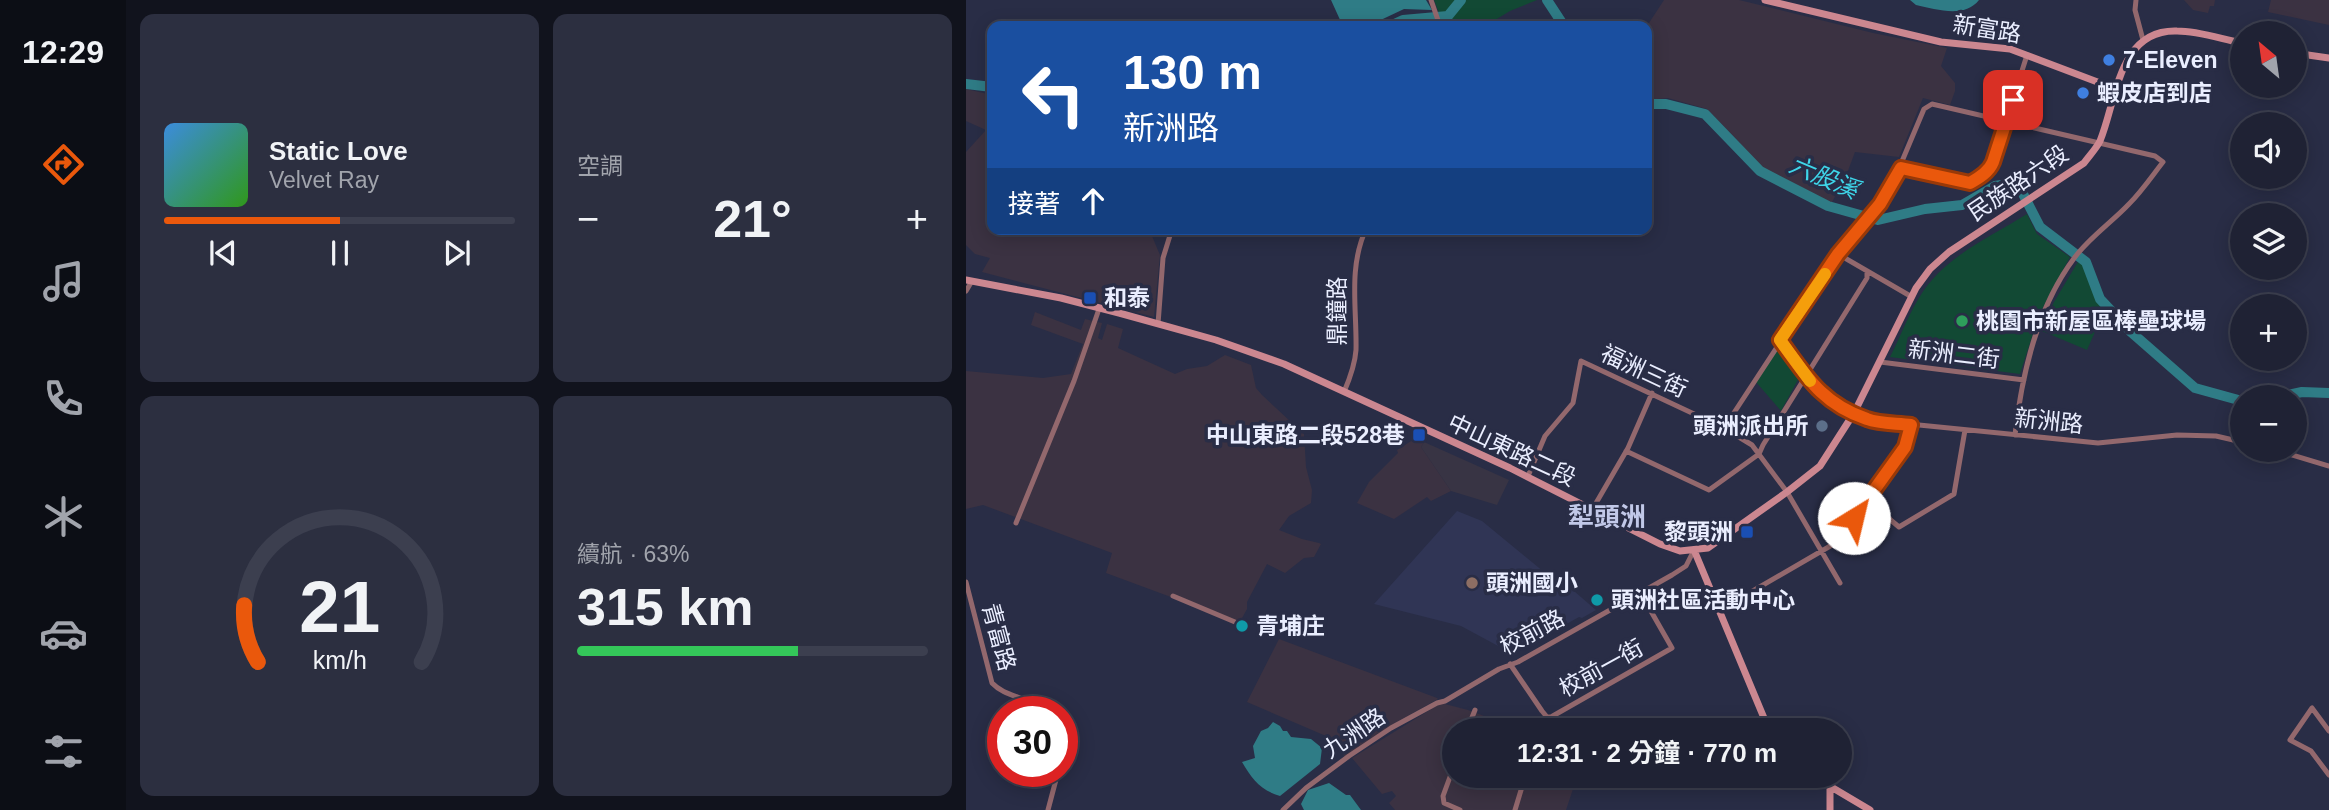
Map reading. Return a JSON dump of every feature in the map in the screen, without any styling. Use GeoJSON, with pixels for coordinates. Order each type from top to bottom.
{"type":"FeatureCollection","features":[{"type":"Feature","properties":{"kind":"main road","name":"新富路"},"geometry":{"type":"LineString","coordinates":[[1765,0],[1941,41],[2010,49],[2116,89]]}},
{"type":"Feature","properties":{"kind":"main road"},"geometry":{"type":"LineString","coordinates":[[2143,40],[2167,31],[2178,31],[2230,41]]}},
{"type":"Feature","properties":{"kind":"main road","name":"民族路六段"},"geometry":{"type":"LineString","coordinates":[[1912,296],[1930,269],[1949,252],[2084,163],[2099,144],[2116,89],[2132,50],[2143,40]]}},
{"type":"Feature","properties":{"kind":"main road"},"geometry":{"type":"LineString","coordinates":[[2307,55],[2329,58]]}},
{"type":"Feature","properties":{"kind":"main road","name":"中山東路二段"},"geometry":{"type":"LineString","coordinates":[[969,280],[1061,298],[1252,352],[1284,364],[1528,476],[1660,544],[1679,551],[1695,550]]}},
{"type":"Feature","properties":{"kind":"main road"},"geometry":{"type":"LineString","coordinates":[[1764,718],[1695,550],[1708,548],[1719,542],[1824,461],[1854,413],[1912,296]]}},
{"type":"Feature","properties":{"kind":"main road"},"geometry":{"type":"LineString","coordinates":[[1830,788],[1830,810]]}},
{"type":"Feature","properties":{"kind":"main road"},"geometry":{"type":"LineString","coordinates":[[1832,788],[1870,810]]}},
{"type":"Feature","properties":{"kind":"street"},"geometry":{"type":"LineString","coordinates":[[1431,0],[1438,21]]}},
{"type":"Feature","properties":{"kind":"street"},"geometry":{"type":"LineString","coordinates":[[2136,0],[2135,10],[2143,40]]}},
{"type":"Feature","properties":{"kind":"street"},"geometry":{"type":"LineString","coordinates":[[1901,168],[1970,183],[1990,169],[2027,55]]}},
{"type":"Feature","properties":{"kind":"street"},"geometry":{"type":"LineString","coordinates":[[1724,428],[1838,254],[1880,204],[1901,168],[1924,109],[1932,104],[2155,156],[2163,162],[2131,203],[2074,258],[2054,289],[2039,323],[2024,380],[2015,435]]}},
{"type":"Feature","properties":{"kind":"street"},"geometry":{"type":"LineString","coordinates":[[1158,324],[1163,258],[1170,235]]}},
{"type":"Feature","properties":{"kind":"street","name":"鼎鐘路"},"geometry":{"type":"LineString","coordinates":[[1344,392],[1353,371],[1356,351],[1355,262],[1364,235]]}},
{"type":"Feature","properties":{"kind":"street"},"geometry":{"type":"LineString","coordinates":[[1838,254],[1912,296]]}},
{"type":"Feature","properties":{"kind":"street"},"geometry":{"type":"LineString","coordinates":[[1626,451],[1709,491],[1759,454],[1867,278],[1867,271]]}},
{"type":"Feature","properties":{"kind":"street"},"geometry":{"type":"LineString","coordinates":[[966,291],[969,280]]}},
{"type":"Feature","properties":{"kind":"street"},"geometry":{"type":"LineString","coordinates":[[1016,523],[1074,381],[1099,309]]}},
{"type":"Feature","properties":{"kind":"street","name":"新洲路"},"geometry":{"type":"LineString","coordinates":[[1780,340],[1825,396],[1869,420],[2098,443],[2177,435],[2204,435],[2230,440]]}},
{"type":"Feature","properties":{"kind":"street","name":"福洲三街"},"geometry":{"type":"LineString","coordinates":[[1528,476],[1545,436],[1573,403],[1581,360],[1724,428],[1752,445],[1787,492],[1840,583]]}},
{"type":"Feature","properties":{"kind":"street","name":"新洲二街"},"geometry":{"type":"LineString","coordinates":[[1880,362],[2024,380]]}},
{"type":"Feature","properties":{"kind":"street"},"geometry":{"type":"LineString","coordinates":[[1592,510],[1626,451],[1651,393]]}},
{"type":"Feature","properties":{"kind":"street"},"geometry":{"type":"LineString","coordinates":[[1720,610],[1837,540],[1905,447],[1911,425]]}},
{"type":"Feature","properties":{"kind":"street"},"geometry":{"type":"LineString","coordinates":[[1867,500],[1899,527],[1954,494],[1965,430]]}},
{"type":"Feature","properties":{"kind":"street"},"geometry":{"type":"LineString","coordinates":[[2307,459],[2329,466]]}},
{"type":"Feature","properties":{"kind":"street","name":"校前路"},"geometry":{"type":"LineString","coordinates":[[1452,696],[1518,662],[1686,566],[1695,550]]}},
{"type":"Feature","properties":{"kind":"street","name":"青富路"},"geometry":{"type":"LineString","coordinates":[[966,582],[992,683],[999,691],[1013,696]]}},
{"type":"Feature","properties":{"kind":"street","name":"校前一街"},"geometry":{"type":"LineString","coordinates":[[1510,664],[1548,717],[1560,712],[1672,648],[1640,592]]}},
{"type":"Feature","properties":{"kind":"street"},"geometry":{"type":"LineString","coordinates":[[1173,596],[1235,622]]}},
{"type":"Feature","properties":{"kind":"street","name":"九洲路"},"geometry":{"type":"LineString","coordinates":[[1283,810],[1306,788],[1349,756],[1391,728],[1452,696]]}},
{"type":"Feature","properties":{"kind":"street"},"geometry":{"type":"LineString","coordinates":[[2329,731],[2312,708],[2290,740],[2311,751],[2329,775]]}},
{"type":"Feature","properties":{"kind":"street"},"geometry":{"type":"LineString","coordinates":[[1472,718],[1475,710]]}},
{"type":"Feature","properties":{"kind":"street"},"geometry":{"type":"LineString","coordinates":[[1048,810],[1054,787]]}},
{"type":"Feature","properties":{"kind":"street"},"geometry":{"type":"LineString","coordinates":[[1446,788],[1444,803],[1460,810]]}},
{"type":"Feature","properties":{"kind":"street"},"geometry":{"type":"LineString","coordinates":[[1515,810],[1521,788]]}},
{"type":"Feature","properties":{"kind":"shaded area"},"geometry":{"type":"Polygon","coordinates":[[[1331,0],[1426,0],[1432,10],[1404,9],[1379,21],[1341,21],[1331,0]]]}},
{"type":"Feature","properties":{"kind":"shaded area"},"geometry":{"type":"Polygon","coordinates":[[[1434,0],[1537,0],[1493,21],[1442,21],[1434,0]]]}},
{"type":"Feature","properties":{"kind":"shaded area"},"geometry":{"type":"Polygon","coordinates":[[[1664,0],[1739,0],[1947,48],[1941,66],[1955,83],[1955,91],[1950,105],[1923,98],[1899,157],[1855,152],[1831,204],[1763,171],[1707,109],[1668,98],[1652,100],[1650,21],[1664,0]]]}},
{"type":"Feature","properties":{"kind":"shaded area"},"geometry":{"type":"Polygon","coordinates":[[[1910,0],[1979,0],[1966,9],[1949,11],[1916,5],[1910,0]]]}},
{"type":"Feature","properties":{"kind":"shaded area"},"geometry":{"type":"Polygon","coordinates":[[[2184,0],[2215,0],[2208,13],[2193,10],[2184,0]]]}},
{"type":"Feature","properties":{"kind":"shaded area"},"geometry":{"type":"Polygon","coordinates":[[[2271,0],[2329,0],[2329,25],[2268,12],[2271,0]]]}},
{"type":"Feature","properties":{"kind":"shaded area"},"geometry":{"type":"Polygon","coordinates":[[[966,89],[987,94],[987,235],[1152,235],[1160,255],[1154,317],[982,272],[990,258],[975,254],[966,245],[966,152],[986,130],[966,121],[966,89]]]}},
{"type":"Feature","properties":{"kind":"shaded area"},"geometry":{"type":"Polygon","coordinates":[[[2027,214],[2037,234],[2070,257],[2039,315],[2020,374],[1890,357],[1914,307],[1932,280],[1953,260],[2027,214]]]}},
{"type":"Feature","properties":{"kind":"shaded area"},"geometry":{"type":"Polygon","coordinates":[[[2079,260],[2087,269],[2107,316],[2106,319],[2102,316],[2087,350],[2042,331],[2054,302],[2079,260]]]}},
{"type":"Feature","properties":{"kind":"shaded area"},"geometry":{"type":"Polygon","coordinates":[[[1035,312],[1081,330],[1085,319],[1102,323],[1098,338],[1102,340],[1107,324],[1123,329],[1118,348],[1175,374],[1207,366],[1225,355],[1251,365],[1256,388],[1304,434],[1306,467],[1312,490],[1311,503],[1289,516],[1279,530],[1321,544],[1314,557],[1304,558],[1285,573],[1267,564],[1247,602],[1247,609],[1241,620],[1233,620],[1106,573],[1112,553],[983,505],[966,509],[966,371],[1043,378],[1071,374],[1083,344],[1031,325],[1035,312]]]}},
{"type":"Feature","properties":{"kind":"shaded area"},"geometry":{"type":"Polygon","coordinates":[[[1778,349],[1783,350],[1800,376],[1781,411],[1756,382],[1778,349]]]}},
{"type":"Feature","properties":{"kind":"shaded area"},"geometry":{"type":"Polygon","coordinates":[[[1416,438],[1424,442],[1421,447],[1451,491],[1431,501],[1427,497],[1394,519],[1357,503],[1369,482],[1398,453],[1397,450],[1416,438]]]}},
{"type":"Feature","properties":{"kind":"shaded area"},"geometry":{"type":"Polygon","coordinates":[[[1424,442],[1509,480],[1497,505],[1451,491],[1421,447],[1424,442]]]}},
{"type":"Feature","properties":{"kind":"shaded area","name":"頭洲國小"},"geometry":{"type":"Polygon","coordinates":[[[1457,511],[1482,521],[1550,577],[1547,581],[1561,592],[1567,585],[1596,610],[1513,654],[1461,626],[1374,604],[1457,511]]]}},
{"type":"Feature","properties":{"kind":"shaded area"},"geometry":{"type":"Polygon","coordinates":[[[1279,639],[1438,699],[1397,722],[1345,757],[1326,736],[1247,702],[1279,639]]]}},
{"type":"Feature","properties":{"kind":"shaded area"},"geometry":{"type":"Polygon","coordinates":[[[1441,703],[1489,718],[1442,718],[1442,788],[1573,788],[1566,810],[1395,810],[1389,803],[1396,796],[1392,791],[1382,794],[1352,758],[1441,703]]]}},
{"type":"Feature","properties":{"kind":"shaded area"},"geometry":{"type":"Polygon","coordinates":[[[1273,722],[1291,737],[1311,739],[1322,748],[1320,764],[1280,796],[1257,783],[1242,762],[1255,758],[1253,746],[1261,731],[1273,722]]]}},
{"type":"Feature","properties":{"kind":"shaded area"},"geometry":{"type":"Polygon","coordinates":[[[1329,783],[1350,795],[1361,810],[1304,810],[1301,804],[1308,790],[1329,783]]]}},
{"type":"Feature","properties":{"kind":"waterway","name":"六股溪"},"geometry":{"type":"LineString","coordinates":[[1401,21],[1448,16],[1461,0]]}},
{"type":"Feature","properties":{"kind":"waterway","name":"六股溪"},"geometry":{"type":"LineString","coordinates":[[1547,0],[1561,21]]}},
{"type":"Feature","properties":{"kind":"waterway","name":"六股溪"},"geometry":{"type":"LineString","coordinates":[[966,84],[987,86]]}},
{"type":"Feature","properties":{"kind":"waterway","name":"六股溪"},"geometry":{"type":"LineString","coordinates":[[1652,104],[1666,104],[1705,114],[1760,171],[1828,206],[1878,220],[1925,209],[1962,205],[1995,186],[2008,184],[2021,190],[2040,227],[2086,262],[2100,299],[2131,332],[2195,388],[2230,398]]}},
{"type":"Feature","properties":{"kind":"waterway","name":"六股溪"},"geometry":{"type":"LineString","coordinates":[[2307,392],[2329,393]]}},
{"type":"Feature","properties":{"kind":"slow traffic"},"geometry":{"type":"LineString","coordinates":[[1810,381],[1780,340],[1825,274]]}},
{"type":"Feature","properties":{"kind":"place","name":"7-Eleven"},"geometry":{"type":"Point","coordinates":[2109,60]}},
{"type":"Feature","properties":{"kind":"place","name":"蝦皮店到店"},"geometry":{"type":"Point","coordinates":[2083,93]}},
{"type":"Feature","properties":{"kind":"place","name":"和泰"},"geometry":{"type":"Point","coordinates":[1090,298]}},
{"type":"Feature","properties":{"kind":"place","name":"桃園市新屋區棒壘球場"},"geometry":{"type":"Point","coordinates":[1962,321]}},
{"type":"Feature","properties":{"kind":"place","name":"頭洲派出所"},"geometry":{"type":"Point","coordinates":[1822,426]}},
{"type":"Feature","properties":{"kind":"place","name":"中山東路二段528巷"},"geometry":{"type":"Point","coordinates":[1419,435]}},
{"type":"Feature","properties":{"kind":"place","name":"黎頭洲"},"geometry":{"type":"Point","coordinates":[1747,532]}},
{"type":"Feature","properties":{"kind":"place","name":"頭洲國小"},"geometry":{"type":"Point","coordinates":[1472,583]}},
{"type":"Feature","properties":{"kind":"place","name":"頭洲社區活動中心"},"geometry":{"type":"Point","coordinates":[1597,600]}},
{"type":"Feature","properties":{"kind":"place","name":"青埔庄"},"geometry":{"type":"Point","coordinates":[1242,626]}},
{"type":"Feature","properties":{"kind":"district","name":"犁頭洲"},"geometry":{"type":"Point","coordinates":[1607,517]}},
{"type":"Feature","properties":{"kind":"route"},"geometry":{"type":"LineString","coordinates":[[1854,518],[1905,447],[1911,425],[1869,420],[1834,402],[1817,390],[1780,340],[1838,254],[1880,204],[1901,168],[1970,183],[1977,179],[1990,169],[2013,100]]}}]}
